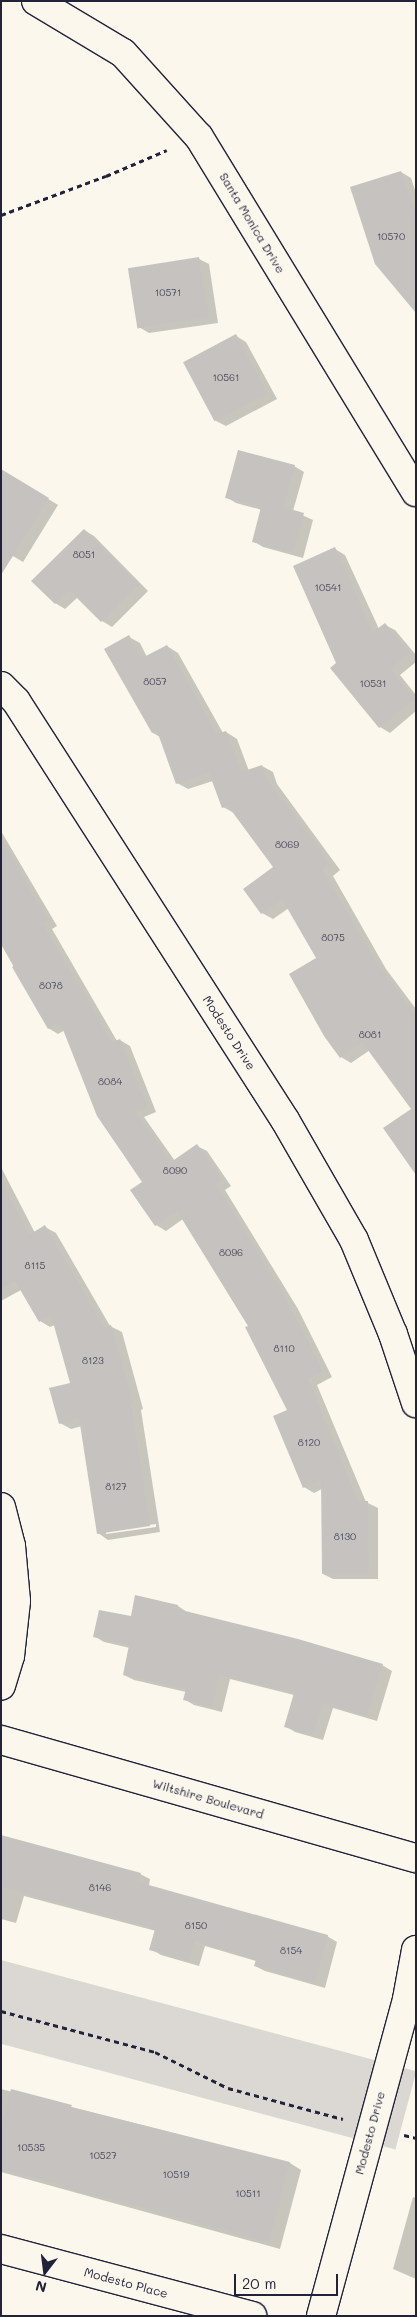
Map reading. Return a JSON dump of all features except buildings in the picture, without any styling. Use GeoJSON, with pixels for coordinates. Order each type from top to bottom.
{"type":"FeatureCollection","features":[{"type":"Feature","properties":{"kind":"street","name":"Santa Monica Drive"},"geometry":{"type":"LineString","coordinates":[[36,1],[122,53],[199,137],[416,492]]}},
{"type":"Feature","properties":{"kind":"street","name":"Modesto Drive"},"geometry":{"type":"LineString","coordinates":[[1,686],[16,701],[285,1120],[354,1240],[393,1334],[416,1403]]}},
{"type":"Feature","properties":{"kind":"street"},"geometry":{"type":"LineString","coordinates":[[1,1507],[11,1546],[16,1601],[10,1656],[1,1686]]}},
{"type":"Feature","properties":{"kind":"street","name":"Wiltshire Boulevard"},"geometry":{"type":"LineString","coordinates":[[1,1740],[416,1858]]}},
{"type":"Feature","properties":{"kind":"street","name":"Modesto Drive"},"geometry":{"type":"LineString","coordinates":[[321,2316],[407,1999],[416,1950]]}},
{"type":"Feature","properties":{"kind":"street","name":"Modesto Place"},"geometry":{"type":"LineString","coordinates":[[1,2249],[252,2316]]}},
{"type":"Feature","properties":{"kind":"path"},"geometry":{"type":"LineString","coordinates":[[1,215],[106,176],[174,147]]}},
{"type":"Feature","properties":{"kind":"path"},"geometry":{"type":"LineString","coordinates":[[1,2011],[155,2052],[228,2088],[346,2120]]}},
{"type":"Feature","properties":{"kind":"shaded area"},"geometry":{"type":"Polygon","coordinates":[[[1,1960],[416,2071],[395,2150],[1,2044],[1,1960]]]}}]}
